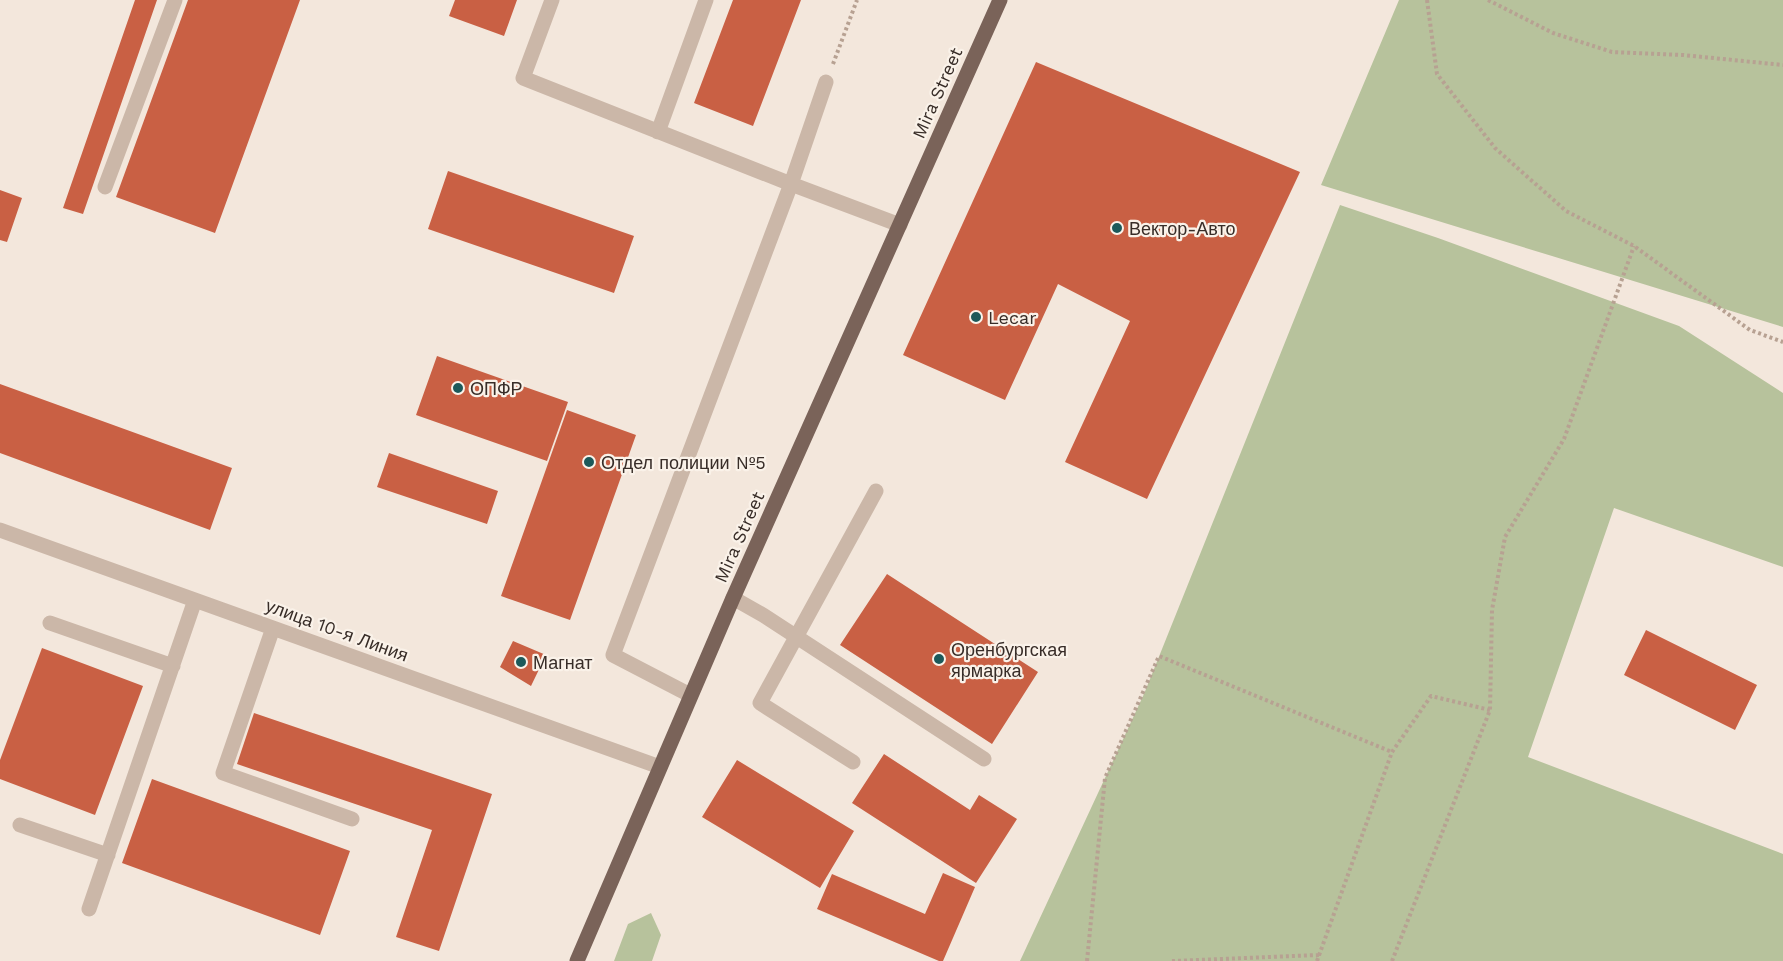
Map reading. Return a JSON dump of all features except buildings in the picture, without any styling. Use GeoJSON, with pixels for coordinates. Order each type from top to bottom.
{"type":"FeatureCollection","features":[{"type":"Feature","properties":{"kind":"main road","name":"Mira Street"},"geometry":{"type":"LineString","coordinates":[[577,961],[733,598],[1000,0]]}},
{"type":"Feature","properties":{"kind":"street"},"geometry":{"type":"LineString","coordinates":[[105,187],[175,0]]}},
{"type":"Feature","properties":{"kind":"street"},"geometry":{"type":"LineString","coordinates":[[552,0],[523,78],[900,225]]}},
{"type":"Feature","properties":{"kind":"street"},"geometry":{"type":"LineString","coordinates":[[658,132],[706,0]]}},
{"type":"Feature","properties":{"kind":"street"},"geometry":{"type":"LineString","coordinates":[[690,696],[613,655],[791,184],[826,82]]}},
{"type":"Feature","properties":{"kind":"street"},"geometry":{"type":"LineString","coordinates":[[853,762],[760,703],[876,491]]}},
{"type":"Feature","properties":{"kind":"street","name":"улица 10-я Линия"},"geometry":{"type":"LineString","coordinates":[[0,530],[660,767]]}},
{"type":"Feature","properties":{"kind":"street"},"geometry":{"type":"LineString","coordinates":[[733,598],[984,759]]}},
{"type":"Feature","properties":{"kind":"street"},"geometry":{"type":"LineString","coordinates":[[89,909],[195,600]]}},
{"type":"Feature","properties":{"kind":"street"},"geometry":{"type":"LineString","coordinates":[[50,623],[173,666]]}},
{"type":"Feature","properties":{"kind":"street"},"geometry":{"type":"LineString","coordinates":[[273,628],[223,773],[352,819]]}},
{"type":"Feature","properties":{"kind":"street"},"geometry":{"type":"LineString","coordinates":[[20,825],[108,855]]}},
{"type":"Feature","properties":{"kind":"path"},"geometry":{"type":"LineString","coordinates":[[826,82],[857,0]]}},
{"type":"Feature","properties":{"kind":"path"},"geometry":{"type":"LineString","coordinates":[[1427,0],[1437,74],[1495,148],[1566,211],[1634,246],[1750,330],[1783,342]]}},
{"type":"Feature","properties":{"kind":"path"},"geometry":{"type":"LineString","coordinates":[[1488,0],[1553,33],[1612,52],[1683,55],[1783,65]]}},
{"type":"Feature","properties":{"kind":"path"},"geometry":{"type":"LineString","coordinates":[[1392,961],[1490,710],[1492,610],[1505,537],[1564,439],[1634,246]]}},
{"type":"Feature","properties":{"kind":"path"},"geometry":{"type":"LineString","coordinates":[[1087,961],[1105,778],[1159,656],[1392,752]]}},
{"type":"Feature","properties":{"kind":"path"},"geometry":{"type":"LineString","coordinates":[[1317,961],[1392,752],[1431,696],[1490,710]]}},
{"type":"Feature","properties":{"kind":"path"},"geometry":{"type":"LineString","coordinates":[[1172,961],[1319,955]]}},
{"type":"Feature","properties":{"kind":"green space"},"geometry":{"type":"Polygon","coordinates":[[[1399,0],[1783,0],[1783,327],[1321,185],[1399,0]]]}},
{"type":"Feature","properties":{"kind":"green space"},"geometry":{"type":"Polygon","coordinates":[[[1340,205],[1438,238],[1679,326],[1783,393],[1783,567],[1614,508],[1528,757],[1783,854],[1783,961],[1020,961],[1144,694],[1340,205]]]}},
{"type":"Feature","properties":{"kind":"green space"},"geometry":{"type":"Polygon","coordinates":[[[651,913],[661,935],[652,961],[614,961],[628,924],[651,913]]]}},
{"type":"Feature","properties":{"kind":"place","name":"Вектор-Авто"},"geometry":{"type":"Point","coordinates":[1117,228]}},
{"type":"Feature","properties":{"kind":"place","name":"Lecar"},"geometry":{"type":"Point","coordinates":[976,317]}},
{"type":"Feature","properties":{"kind":"place","name":"ОПФР"},"geometry":{"type":"Point","coordinates":[458,388]}},
{"type":"Feature","properties":{"kind":"place","name":"Отдел полиции №5"},"geometry":{"type":"Point","coordinates":[589,462]}},
{"type":"Feature","properties":{"kind":"place","name":"Оренбургская ярмарка"},"geometry":{"type":"Point","coordinates":[939,659]}},
{"type":"Feature","properties":{"kind":"place","name":"Магнат"},"geometry":{"type":"Point","coordinates":[521,662]}}]}
